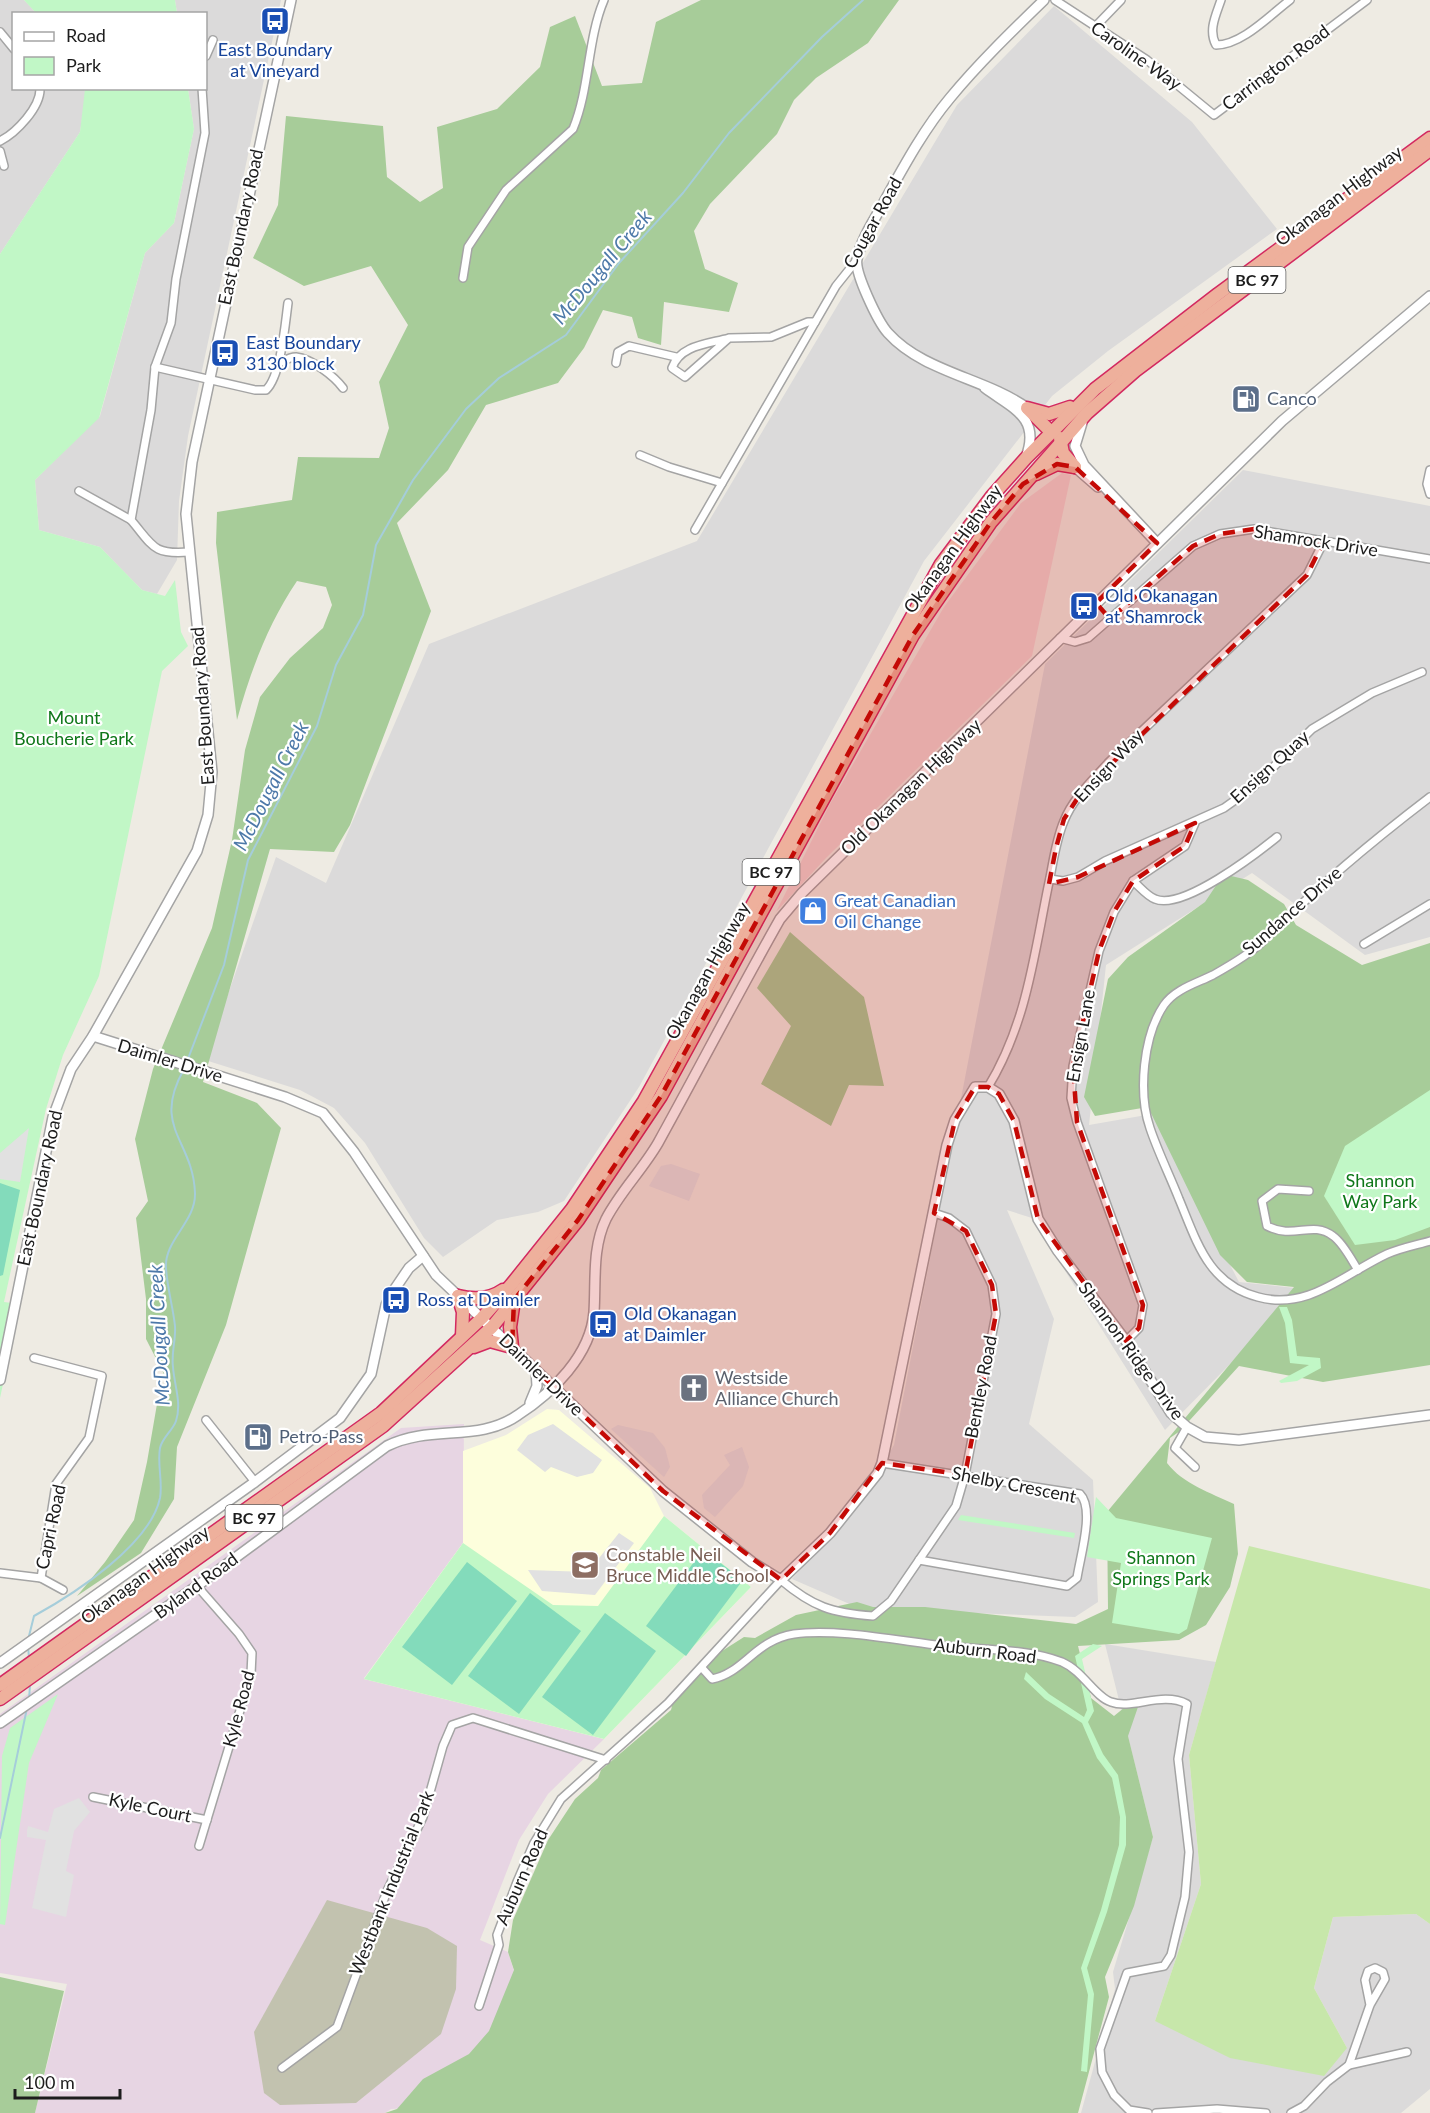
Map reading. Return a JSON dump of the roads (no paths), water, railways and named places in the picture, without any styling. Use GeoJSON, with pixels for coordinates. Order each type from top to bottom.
{"type":"FeatureCollection","features":[{"type":"Feature","properties":{"kind":"highway","name":"Okanagan Highway"},"geometry":{"type":"LineString","coordinates":[[0,1699],[28,1672],[381,1413],[482,1318],[572,1209],[644,1101],[941,564],[992,496],[1050,431],[1095,389],[1172,328],[1430,138]]}},
{"type":"Feature","properties":{"kind":"highway","name":"Okanagan Highway"},"geometry":{"type":"LineString","coordinates":[[0,1685],[28,1672],[383,1426],[492,1327],[578,1221],[661,1096],[914,635],[984,531],[1059,442],[1087,413],[1135,371],[1430,150]]}},
{"type":"Feature","properties":{"kind":"highway"},"geometry":{"type":"LineString","coordinates":[[1027,408],[1058,413],[1095,389]]}},
{"type":"Feature","properties":{"kind":"highway"},"geometry":{"type":"LineString","coordinates":[[1075,467],[1063,453],[1059,442],[1063,430],[1083,411],[1095,389]]}},
{"type":"Feature","properties":{"kind":"highway"},"geometry":{"type":"LineString","coordinates":[[1023,484],[1031,462],[1047,444],[1050,431],[1027,408]]}},
{"type":"Feature","properties":{"kind":"highway"},"geometry":{"type":"LineString","coordinates":[[1023,484],[1045,468],[1057,464],[1075,467]]}},
{"type":"Feature","properties":{"kind":"highway"},"geometry":{"type":"LineString","coordinates":[[458,1296],[470,1299],[485,1298],[512,1284]]}},
{"type":"Feature","properties":{"kind":"highway"},"geometry":{"type":"LineString","coordinates":[[458,1296],[463,1312],[462,1336]]}},
{"type":"Feature","properties":{"kind":"highway"},"geometry":{"type":"LineString","coordinates":[[467,1350],[490,1341],[512,1347],[510,1327],[514,1300]]}},
{"type":"Feature","properties":{"kind":"street","name":"East Boundary Road"},"geometry":{"type":"LineString","coordinates":[[0,1380],[53,1117],[71,1069],[93,1036],[197,851],[208,815],[212,772],[186,514],[192,462],[291,0]]}},
{"type":"Feature","properties":{"kind":"street"},"geometry":{"type":"LineString","coordinates":[[463,278],[468,247],[506,190],[573,129],[579,115],[583,86],[604,0]]}},
{"type":"Feature","properties":{"kind":"street","name":"Cougar Road"},"geometry":{"type":"LineString","coordinates":[[695,530],[836,286],[856,261],[864,238],[898,177],[949,98],[1044,0]]}},
{"type":"Feature","properties":{"kind":"street","name":"Caroline Way"},"geometry":{"type":"LineString","coordinates":[[1055,0],[1148,60],[1214,115]]}},
{"type":"Feature","properties":{"kind":"street"},"geometry":{"type":"LineString","coordinates":[[1095,27],[1121,0]]}},
{"type":"Feature","properties":{"kind":"street"},"geometry":{"type":"LineString","coordinates":[[1221,0],[1213,25],[1212,38],[1216,45],[1224,45],[1241,36],[1290,0]]}},
{"type":"Feature","properties":{"kind":"street","name":"Carrington Road"},"geometry":{"type":"LineString","coordinates":[[1214,115],[1367,0]]}},
{"type":"Feature","properties":{"kind":"street"},"geometry":{"type":"LineString","coordinates":[[0,32],[12,47]]}},
{"type":"Feature","properties":{"kind":"street"},"geometry":{"type":"LineString","coordinates":[[207,54],[213,40]]}},
{"type":"Feature","properties":{"kind":"street"},"geometry":{"type":"LineString","coordinates":[[0,141],[8,137],[37,103],[40,90]]}},
{"type":"Feature","properties":{"kind":"street"},"geometry":{"type":"LineString","coordinates":[[131,520],[150,420],[155,367],[171,322],[176,279],[206,133],[201,90]]}},
{"type":"Feature","properties":{"kind":"street"},"geometry":{"type":"LineString","coordinates":[[0,151],[4,166]]}},
{"type":"Feature","properties":{"kind":"street"},"geometry":{"type":"LineString","coordinates":[[856,261],[874,314],[889,334],[912,352],[978,383],[997,389],[1027,408]]}},
{"type":"Feature","properties":{"kind":"street","name":"Old Okanagan Highway"},"geometry":{"type":"LineString","coordinates":[[552,1386],[581,1353],[592,1330],[595,1260],[599,1237],[607,1217],[656,1145],[780,919],[802,893],[1282,421],[1430,296]]}},
{"type":"Feature","properties":{"kind":"street"},"geometry":{"type":"LineString","coordinates":[[155,367],[266,390],[272,384],[278,364],[288,303]]}},
{"type":"Feature","properties":{"kind":"street"},"geometry":{"type":"LineString","coordinates":[[729,338],[685,377],[672,368],[675,357],[688,349],[729,338],[771,337],[808,322],[815,322]]}},
{"type":"Feature","properties":{"kind":"street"},"geometry":{"type":"LineString","coordinates":[[616,363],[618,352],[628,346],[675,357]]}},
{"type":"Feature","properties":{"kind":"street"},"geometry":{"type":"LineString","coordinates":[[278,364],[292,357],[304,360],[335,377],[343,388]]}},
{"type":"Feature","properties":{"kind":"street"},"geometry":{"type":"LineString","coordinates":[[978,383],[1005,401],[1024,418],[1031,433],[1026,458]]}},
{"type":"Feature","properties":{"kind":"street"},"geometry":{"type":"LineString","coordinates":[[1087,413],[1078,430],[1075,446],[1078,454],[1114,499],[1157,543]]}},
{"type":"Feature","properties":{"kind":"street"},"geometry":{"type":"LineString","coordinates":[[640,455],[669,467],[722,483]]}},
{"type":"Feature","properties":{"kind":"street"},"geometry":{"type":"LineString","coordinates":[[1075,467],[1114,499]]}},
{"type":"Feature","properties":{"kind":"street"},"geometry":{"type":"LineString","coordinates":[[1430,470],[1427,484],[1430,494]]}},
{"type":"Feature","properties":{"kind":"street"},"geometry":{"type":"LineString","coordinates":[[79,491],[131,520],[156,549],[166,554],[189,552]]}},
{"type":"Feature","properties":{"kind":"street","name":"Shamrock Drive"},"geometry":{"type":"LineString","coordinates":[[1060,638],[1076,642],[1088,638],[1193,546],[1220,534],[1254,529],[1430,559]]}},
{"type":"Feature","properties":{"kind":"street","name":"Ensign Way"},"geometry":{"type":"LineString","coordinates":[[988,1087],[1016,1034],[1064,819],[1081,793],[1186,687],[1307,575],[1324,541]]}},
{"type":"Feature","properties":{"kind":"street","name":"Ensign Quay"},"geometry":{"type":"LineString","coordinates":[[1050,879],[1063,881],[1078,877],[1105,861],[1195,823],[1224,808],[1252,788],[1312,729],[1372,693],[1422,672]]}},
{"type":"Feature","properties":{"kind":"street","name":"Sundance Drive"},"geometry":{"type":"LineString","coordinates":[[1430,797],[1302,900],[1262,942],[1216,973],[1177,992],[1164,1005],[1148,1042],[1144,1065],[1149,1126],[1204,1258],[1230,1287],[1258,1298],[1283,1300],[1309,1298],[1388,1253],[1430,1241]]}},
{"type":"Feature","properties":{"kind":"street","name":"Ensign Lane"},"geometry":{"type":"LineString","coordinates":[[1126,1341],[1139,1328],[1143,1305],[1086,1155],[1071,1098],[1073,1066],[1099,951],[1114,912],[1133,881],[1185,846],[1195,823]]}},
{"type":"Feature","properties":{"kind":"street"},"geometry":{"type":"LineString","coordinates":[[1133,881],[1154,899],[1169,900],[1227,875],[1277,837]]}},
{"type":"Feature","properties":{"kind":"street"},"geometry":{"type":"LineString","coordinates":[[1364,944],[1430,904]]}},
{"type":"Feature","properties":{"kind":"street","name":"Daimler Drive"},"geometry":{"type":"LineString","coordinates":[[93,1036],[285,1097],[322,1113],[354,1152],[436,1275],[663,1491],[752,1562],[781,1580],[803,1599],[846,1614],[873,1616],[891,1601]]}},
{"type":"Feature","properties":{"kind":"street","name":"Auburn Road"},"geometry":{"type":"LineString","coordinates":[[479,2006],[498,1945],[497,1935],[534,1843],[561,1799],[606,1760],[702,1668],[781,1580],[830,1533],[878,1473],[955,1120],[975,1087],[988,1087]]}},
{"type":"Feature","properties":{"kind":"street","name":"Shannon Ridge Drive"},"geometry":{"type":"LineString","coordinates":[[988,1087],[999,1094],[1014,1121],[1038,1219],[1058,1251],[1126,1341],[1171,1413],[1187,1427],[1205,1437],[1239,1440],[1430,1415]]}},
{"type":"Feature","properties":{"kind":"street"},"geometry":{"type":"LineString","coordinates":[[1309,1191],[1278,1189],[1262,1201],[1267,1226],[1280,1233],[1320,1228],[1335,1237],[1358,1270]]}},
{"type":"Feature","properties":{"kind":"street","name":"Bentley Road"},"geometry":{"type":"LineString","coordinates":[[891,1601],[956,1506],[965,1475],[996,1314],[992,1285],[966,1231],[949,1218],[934,1213]]}},
{"type":"Feature","properties":{"kind":"street"},"geometry":{"type":"LineString","coordinates":[[0,1663],[255,1482],[340,1418],[371,1374],[386,1305],[392,1293],[409,1268],[423,1256]]}},
{"type":"Feature","properties":{"kind":"street","name":"Capri Road"},"geometry":{"type":"LineString","coordinates":[[34,1358],[102,1376],[89,1438],[56,1484],[41,1578]]}},
{"type":"Feature","properties":{"kind":"street"},"geometry":{"type":"LineString","coordinates":[[528,1408],[537,1386],[536,1370]]}},
{"type":"Feature","properties":{"kind":"street","name":"Byland Road"},"geometry":{"type":"LineString","coordinates":[[0,1723],[197,1586],[387,1446],[414,1435],[488,1429],[510,1420],[528,1408],[552,1386]]}},
{"type":"Feature","properties":{"kind":"street"},"geometry":{"type":"LineString","coordinates":[[206,1420],[255,1482]]}},
{"type":"Feature","properties":{"kind":"street"},"geometry":{"type":"LineString","coordinates":[[1187,1427],[1175,1448],[1195,1467]]}},
{"type":"Feature","properties":{"kind":"street","name":"Shelby Crescent"},"geometry":{"type":"LineString","coordinates":[[882,1463],[1080,1494],[1086,1500],[1088,1512],[1077,1578],[1067,1586],[920,1560]]}},
{"type":"Feature","properties":{"kind":"street","name":"Capri Road"},"geometry":{"type":"LineString","coordinates":[[0,1573],[41,1578],[63,1590]]}},
{"type":"Feature","properties":{"kind":"street","name":"Kyle Road"},"geometry":{"type":"LineString","coordinates":[[197,1586],[239,1634],[252,1653],[251,1674],[199,1846]]}},
{"type":"Feature","properties":{"kind":"street","name":"Auburn Road"},"geometry":{"type":"LineString","coordinates":[[702,1668],[712,1679],[725,1677],[769,1641],[795,1634],[829,1634],[1016,1652],[1062,1662],[1084,1676],[1106,1700],[1113,1703],[1125,1704],[1147,1699],[1181,1701],[1187,1704],[1178,1759],[1189,1852],[1185,1897],[1171,1955],[1164,1966],[1127,1973],[1100,2049],[1102,2072],[1114,2095],[1129,2110],[1148,2113]]}},
{"type":"Feature","properties":{"kind":"street","name":"Westbank Industrial Park"},"geometry":{"type":"LineString","coordinates":[[282,2068],[337,2027],[387,1891],[423,1817],[443,1746],[452,1725],[473,1718],[606,1760]]}},
{"type":"Feature","properties":{"kind":"street","name":"Kyle Court"},"geometry":{"type":"LineString","coordinates":[[93,1797],[207,1820]]}},
{"type":"Feature","properties":{"kind":"street"},"geometry":{"type":"LineString","coordinates":[[1349,2065],[1370,2005],[1385,1979],[1383,1972],[1375,1968],[1368,1971],[1365,1980],[1370,2005]]}},
{"type":"Feature","properties":{"kind":"street"},"geometry":{"type":"LineString","coordinates":[[1292,2113],[1304,2106],[1327,2082],[1349,2065],[1407,2052]]}},
{"type":"Feature","properties":{"kind":"street"},"geometry":{"type":"LineString","coordinates":[[1156,2113],[1217,2109],[1266,2113]]}},
{"type":"Feature","properties":{"kind":"waterway","name":"McDougall Creek"},"geometry":{"type":"LineString","coordinates":[[186,1064],[224,965],[248,860],[317,726],[336,665],[363,615],[376,545],[413,480],[466,409],[499,378],[566,335],[619,263],[683,193],[729,133],[822,37],[863,0]]}},
{"type":"Feature","properties":{"kind":"waterway","name":"McDougall Creek"},"geometry":{"type":"LineString","coordinates":[[28,1640],[34,1616],[89,1581],[126,1550],[142,1533],[153,1516],[160,1498],[160,1448],[175,1424],[178,1414],[173,1362],[175,1326],[166,1268],[167,1258],[191,1213],[195,1193],[188,1159],[172,1120],[175,1089],[184,1069]]}},
{"type":"Feature","properties":{"kind":"waterway","name":"McDougall Creek"},"geometry":{"type":"LineString","coordinates":[[28,1646],[29,1658]]}},
{"type":"Feature","properties":{"kind":"waterway","name":"McDougall Creek"},"geometry":{"type":"LineString","coordinates":[[29,1700],[30,1685]]}},
{"type":"Feature","properties":{"kind":"waterway","name":"McDougall Creek"},"geometry":{"type":"LineString","coordinates":[[0,1838],[27,1708]]}},
{"type":"Feature","properties":{"kind":"place","name":"East Boundary at Vineyard"},"geometry":{"type":"Point","coordinates":[275,21]}},
{"type":"Feature","properties":{"kind":"place","name":"East Boundary 3130 block"},"geometry":{"type":"Point","coordinates":[225,353]}},
{"type":"Feature","properties":{"kind":"place","name":"Canco"},"geometry":{"type":"Point","coordinates":[1246,399]}},
{"type":"Feature","properties":{"kind":"place","name":"Old Okanagan at Shamrock"},"geometry":{"type":"Point","coordinates":[1084,606]}},
{"type":"Feature","properties":{"kind":"place","name":"Great Canadian Oil Change"},"geometry":{"type":"Point","coordinates":[813,911]}},
{"type":"Feature","properties":{"kind":"place","name":"Ross at Daimler"},"geometry":{"type":"Point","coordinates":[396,1300]}},
{"type":"Feature","properties":{"kind":"place","name":"Old Okanagan at Daimler"},"geometry":{"type":"Point","coordinates":[603,1324]}},
{"type":"Feature","properties":{"kind":"place","name":"Westside Alliance Church"},"geometry":{"type":"Point","coordinates":[694,1388]}},
{"type":"Feature","properties":{"kind":"place","name":"Petro-Pass"},"geometry":{"type":"Point","coordinates":[258,1437]}},
{"type":"Feature","properties":{"kind":"place","name":"Constable Neil Bruce Middle School"},"geometry":{"type":"Point","coordinates":[585,1565]}},
{"type":"Feature","properties":{"kind":"park label","name":"Mount Boucherie Park"},"geometry":{"type":"Point","coordinates":[74,728]}},
{"type":"Feature","properties":{"kind":"park label","name":"Shannon Way Park"},"geometry":{"type":"Point","coordinates":[1380,1191]}},
{"type":"Feature","properties":{"kind":"park label","name":"Shannon Springs Park"},"geometry":{"type":"Point","coordinates":[1161,1568]}}]}
